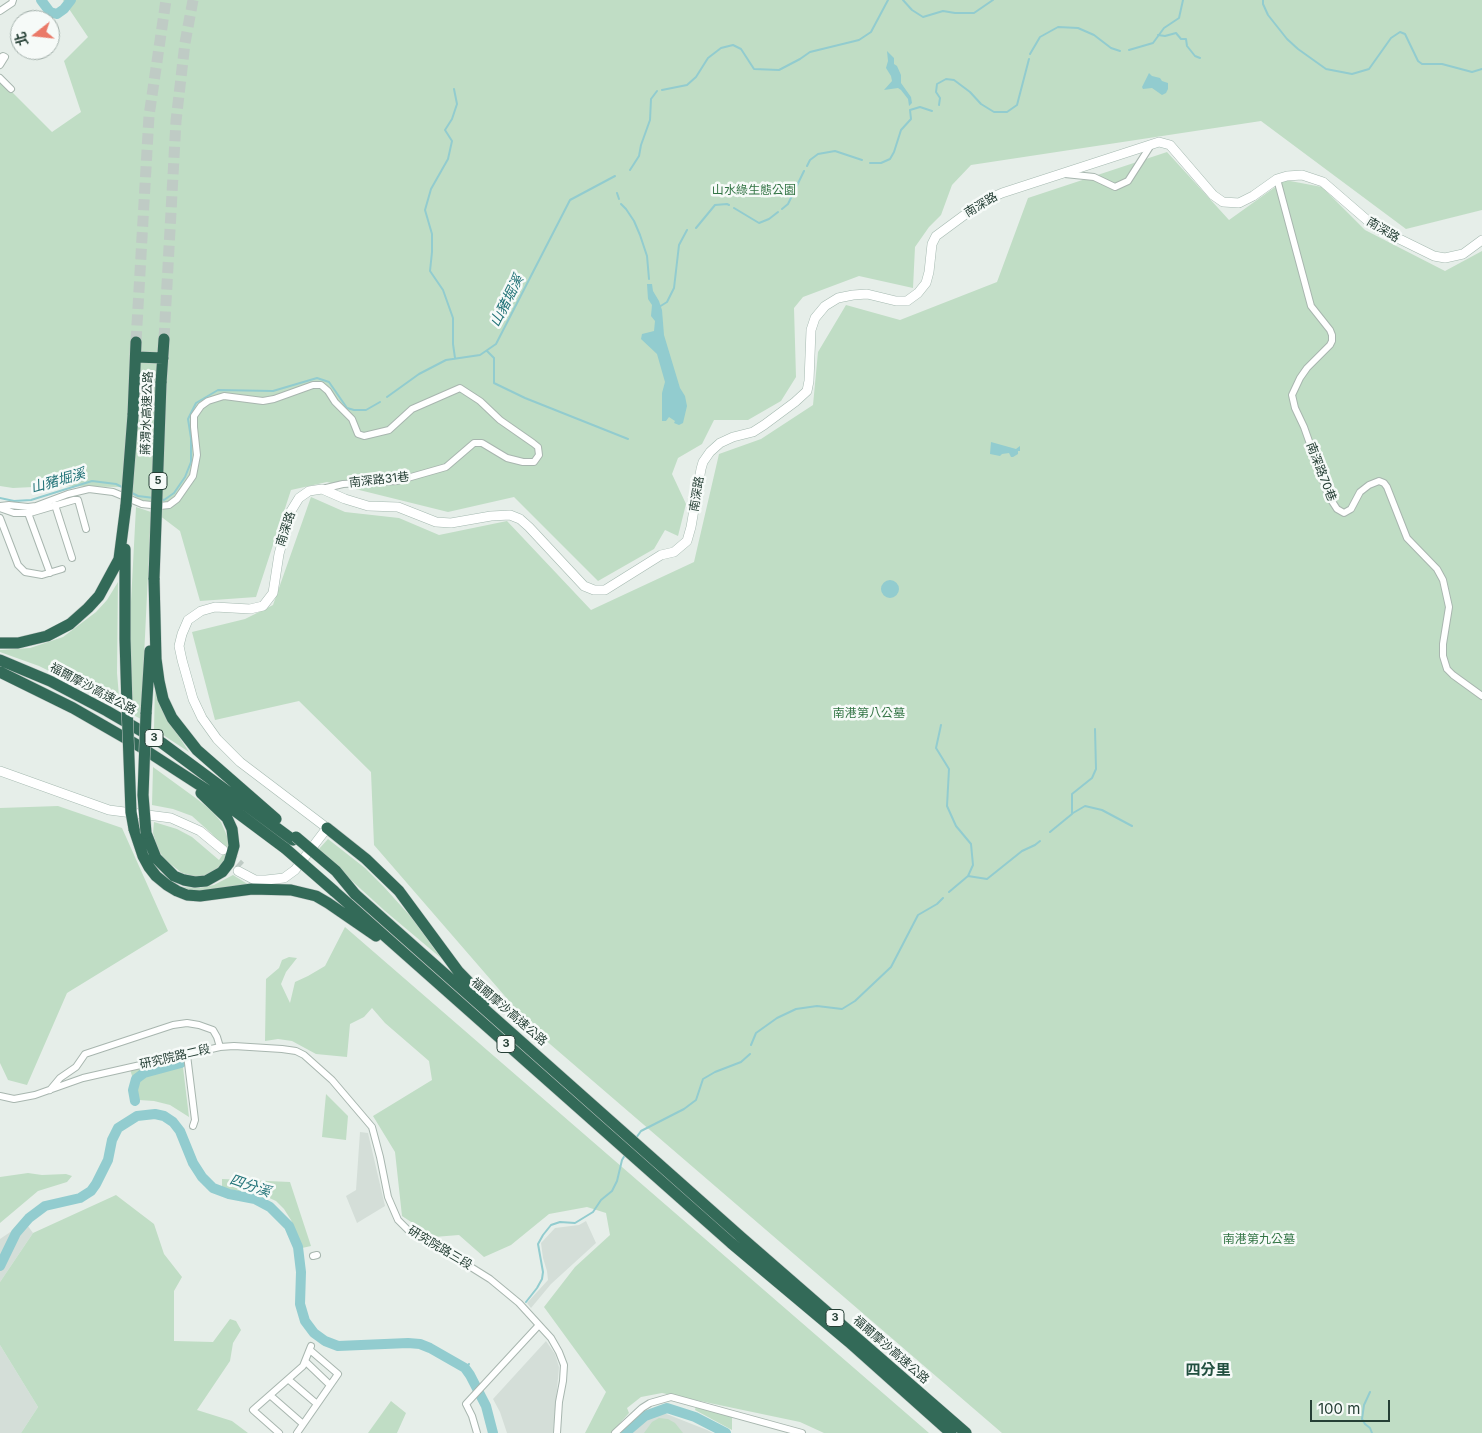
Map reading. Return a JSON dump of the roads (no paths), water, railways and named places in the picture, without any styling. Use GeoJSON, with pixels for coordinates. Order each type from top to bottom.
{"type":"FeatureCollection","features":[{"type":"Feature","properties":{"kind":"highway","name":"蔣渭水高速公路"},"geometry":{"type":"LineString","coordinates":[[154,578],[164,339]]}},
{"type":"Feature","properties":{"kind":"highway","name":"蔣渭水高速公路"},"geometry":{"type":"LineString","coordinates":[[126,505],[136,342]]}},
{"type":"Feature","properties":{"kind":"highway"},"geometry":{"type":"LineString","coordinates":[[136,357],[163,358]]}},
{"type":"Feature","properties":{"kind":"highway"},"geometry":{"type":"LineString","coordinates":[[126,505],[125,591],[131,812],[138,845],[146,862],[156,876],[167,885],[187,894],[200,896],[267,888],[291,890],[316,896],[429,974]]}},
{"type":"Feature","properties":{"kind":"highway"},"geometry":{"type":"LineString","coordinates":[[0,644],[18,643],[47,636],[70,624],[99,596],[119,558],[126,505]]}},
{"type":"Feature","properties":{"kind":"highway"},"geometry":{"type":"LineString","coordinates":[[154,578],[143,795],[146,834],[152,851],[161,865],[174,876],[195,882],[206,881],[222,872],[229,863],[234,846],[234,838],[227,818],[174,769]]}},
{"type":"Feature","properties":{"kind":"highway"},"geometry":{"type":"LineString","coordinates":[[154,578],[156,659],[163,699],[172,718],[197,750],[292,842]]}},
{"type":"Feature","properties":{"kind":"highway","name":"福爾摩沙高速公路"},"geometry":{"type":"LineString","coordinates":[[0,660],[99,706],[162,743],[292,842],[334,891],[562,1094],[966,1433]]}},
{"type":"Feature","properties":{"kind":"highway","name":"福爾摩沙高速公路"},"geometry":{"type":"LineString","coordinates":[[0,672],[99,722],[336,871],[355,894],[592,1103],[700,1208],[731,1243],[849,1342],[951,1433]]}},
{"type":"Feature","properties":{"kind":"highway"},"geometry":{"type":"LineString","coordinates":[[327,828],[366,859],[399,891],[458,971],[565,1079]]}},
{"type":"Feature","properties":{"kind":"main road","name":"南深路"},"geometry":{"type":"LineString","coordinates":[[327,828],[240,762],[217,739],[202,718],[193,699],[179,646],[188,620],[201,611],[215,607],[250,609],[263,606],[272,593],[278,554],[291,512],[299,498],[308,491],[322,489],[368,506],[398,507],[436,522],[451,523],[491,516],[510,515],[520,519],[529,527],[584,586],[594,590],[606,590],[661,555],[674,552],[687,541],[692,527],[701,469],[703,462],[710,452],[720,443],[733,437],[753,432],[795,402],[807,391],[811,330],[815,318],[825,306],[838,298],[867,294],[896,301],[907,301],[918,293],[926,283],[929,272],[929,258],[936,236],[991,197],[1159,142],[1170,145],[1213,195],[1223,202],[1234,204],[1246,201],[1277,179],[1302,175],[1318,180],[1328,186],[1375,227],[1434,256],[1445,258],[1463,254],[1482,240]]}},
{"type":"Feature","properties":{"kind":"main road"},"geometry":{"type":"LineString","coordinates":[[0,771],[109,810],[164,816],[186,824],[200,831],[222,853]]}},
{"type":"Feature","properties":{"kind":"main road"},"geometry":{"type":"LineString","coordinates":[[239,868],[255,880],[284,878],[290,874],[327,828]]}},
{"type":"Feature","properties":{"kind":"street"},"geometry":{"type":"LineString","coordinates":[[0,11],[12,3],[13,0]]}},
{"type":"Feature","properties":{"kind":"street"},"geometry":{"type":"LineString","coordinates":[[0,58],[5,57],[0,66]]}},
{"type":"Feature","properties":{"kind":"street"},"geometry":{"type":"LineString","coordinates":[[0,78],[11,89]]}},
{"type":"Feature","properties":{"kind":"street"},"geometry":{"type":"LineString","coordinates":[[1061,174],[1094,177],[1115,187],[1128,181],[1152,145]]}},
{"type":"Feature","properties":{"kind":"street","name":"南深路70巷"},"geometry":{"type":"LineString","coordinates":[[1277,179],[1311,306],[1332,335],[1330,345],[1300,378],[1292,395],[1295,408],[1304,427],[1328,495],[1336,509],[1344,513],[1351,509],[1360,492],[1369,485],[1379,482],[1384,483],[1407,538],[1437,569],[1443,580],[1449,607],[1443,644],[1443,656],[1447,669],[1453,676],[1482,696]]}},
{"type":"Feature","properties":{"kind":"street","name":"南深路31巷"},"geometry":{"type":"LineString","coordinates":[[0,507],[9,505],[36,506],[68,494],[89,489],[113,492],[142,504],[169,505],[178,499],[195,470],[197,455],[194,416],[201,406],[208,401],[224,396],[263,401],[274,399],[313,385],[321,385],[328,391],[335,402],[352,419],[358,434],[364,436],[389,430],[412,409],[460,388],[480,401],[500,420],[538,447],[539,455],[534,462],[523,462],[507,458],[482,443],[474,443],[446,468],[397,481],[342,484],[322,489]]}},
{"type":"Feature","properties":{"kind":"street"},"geometry":{"type":"LineString","coordinates":[[0,507],[14,513],[28,513],[78,500],[86,529]]}},
{"type":"Feature","properties":{"kind":"street"},"geometry":{"type":"LineString","coordinates":[[54,505],[72,558]]}},
{"type":"Feature","properties":{"kind":"street"},"geometry":{"type":"LineString","coordinates":[[28,513],[50,574]]}},
{"type":"Feature","properties":{"kind":"street"},"geometry":{"type":"LineString","coordinates":[[0,518],[18,565],[25,572],[50,574],[62,569]]}},
{"type":"Feature","properties":{"kind":"street","name":"研究院路二段"},"geometry":{"type":"LineString","coordinates":[[0,1096],[14,1099],[50,1090],[83,1078],[220,1047],[217,1037],[212,1030],[187,1023],[173,1025],[85,1054],[76,1067],[60,1078],[50,1090]]}},
{"type":"Feature","properties":{"kind":"street","name":"研究院路三段"},"geometry":{"type":"LineString","coordinates":[[220,1047],[240,1046],[296,1051],[306,1056],[332,1080],[368,1120],[372,1127],[380,1157],[388,1197],[398,1220],[408,1230],[490,1279],[519,1303],[551,1338],[564,1366],[557,1433]]}},
{"type":"Feature","properties":{"kind":"street"},"geometry":{"type":"LineString","coordinates":[[187,1056],[195,1120],[193,1126]]}},
{"type":"Feature","properties":{"kind":"street"},"geometry":{"type":"LineString","coordinates":[[477,1433],[466,1404],[540,1325]]}},
{"type":"Feature","properties":{"kind":"street"},"geometry":{"type":"LineString","coordinates":[[279,1433],[253,1410],[289,1380],[306,1362],[310,1348],[338,1374],[297,1433]]}},
{"type":"Feature","properties":{"kind":"street"},"geometry":{"type":"LineString","coordinates":[[306,1362],[330,1384]]}},
{"type":"Feature","properties":{"kind":"street"},"geometry":{"type":"LineString","coordinates":[[289,1380],[317,1404]]}},
{"type":"Feature","properties":{"kind":"street"},"geometry":{"type":"LineString","coordinates":[[271,1396],[303,1424]]}},
{"type":"Feature","properties":{"kind":"street"},"geometry":{"type":"LineString","coordinates":[[615,1433],[642,1408],[650,1403],[671,1397],[802,1433]]}},
{"type":"Feature","properties":{"kind":"water"},"geometry":{"type":"Polygon","coordinates":[[[887,51],[894,58],[894,64],[901,75],[901,83],[911,97],[912,103],[909,106],[908,99],[898,88],[884,90],[892,81],[886,68],[888,61],[887,51]]]}},
{"type":"Feature","properties":{"kind":"water"},"geometry":{"type":"Polygon","coordinates":[[[1149,73],[1168,83],[1166,93],[1162,95],[1152,88],[1143,89],[1142,87],[1149,73]]]}},
{"type":"Feature","properties":{"kind":"water"},"geometry":{"type":"Polygon","coordinates":[[[647,284],[652,284],[653,291],[659,301],[662,310],[664,335],[680,388],[685,396],[687,406],[683,423],[679,425],[674,423],[675,421],[669,417],[666,421],[662,421],[662,393],[665,382],[657,354],[641,339],[642,334],[654,331],[655,321],[651,316],[652,305],[648,299],[647,284]]]}},
{"type":"Feature","properties":{"kind":"water"},"geometry":{"type":"Polygon","coordinates":[[[991,442],[1016,449],[1020,446],[1020,451],[1013,457],[1009,453],[1000,456],[990,454],[991,442]]]}},
{"type":"Feature","properties":{"kind":"water"},"geometry":{"type":"Polygon","coordinates":[[[890,580],[896,583],[899,589],[896,595],[890,598],[884,595],[881,589],[884,583],[890,580]]]}},
{"type":"Feature","properties":{"kind":"waterway"},"geometry":{"type":"LineString","coordinates":[[41,0],[50,12],[57,14],[71,0]]}},
{"type":"Feature","properties":{"kind":"waterway"},"geometry":{"type":"LineString","coordinates":[[662,90],[687,85],[696,77],[708,58],[721,48],[733,45],[741,49],[754,69],[779,70],[810,52],[859,40],[871,32],[888,0]]}},
{"type":"Feature","properties":{"kind":"waterway"},"geometry":{"type":"LineString","coordinates":[[903,0],[912,10],[923,17],[943,11],[974,13],[993,0]]}},
{"type":"Feature","properties":{"kind":"waterway","name":"山豬堀溪"},"geometry":{"type":"LineString","coordinates":[[1129,50],[1153,43],[1164,28],[1179,18],[1183,0]]}},
{"type":"Feature","properties":{"kind":"waterway"},"geometry":{"type":"LineString","coordinates":[[1263,0],[1268,15],[1287,39],[1326,69],[1352,74],[1369,69],[1391,38],[1400,32],[1405,34],[1418,61],[1422,64],[1442,64],[1472,72],[1482,69]]}},
{"type":"Feature","properties":{"kind":"waterway","name":"山豬堀溪"},"geometry":{"type":"LineString","coordinates":[[1030,54],[1040,37],[1058,27],[1078,28],[1094,35],[1111,48],[1120,51]]}},
{"type":"Feature","properties":{"kind":"waterway"},"geometry":{"type":"LineString","coordinates":[[1158,35],[1165,36],[1176,33],[1181,39],[1186,39],[1187,46],[1195,56],[1200,58]]}},
{"type":"Feature","properties":{"kind":"waterway","name":"山豬堀溪"},"geometry":{"type":"LineString","coordinates":[[939,105],[940,98],[936,92],[937,84],[946,79],[954,80],[970,92],[981,104],[994,112],[1007,112],[1017,105],[1029,59]]}},
{"type":"Feature","properties":{"kind":"waterway"},"geometry":{"type":"LineString","coordinates":[[454,89],[457,104],[452,119],[445,130],[452,141],[448,159],[431,189],[425,210],[432,234],[430,271],[443,290],[453,318],[455,358]]}},
{"type":"Feature","properties":{"kind":"waterway"},"geometry":{"type":"LineString","coordinates":[[630,170],[639,156],[650,120],[651,99],[657,91]]}},
{"type":"Feature","properties":{"kind":"waterway","name":"山豬堀溪"},"geometry":{"type":"LineString","coordinates":[[870,163],[881,163],[890,159],[901,130],[911,119],[910,110],[920,107],[932,111]]}},
{"type":"Feature","properties":{"kind":"waterway","name":"山豬堀溪"},"geometry":{"type":"LineString","coordinates":[[807,166],[810,160],[818,154],[835,151],[862,160]]}},
{"type":"Feature","properties":{"kind":"waterway","name":"山豬堀溪"},"geometry":{"type":"LineString","coordinates":[[782,209],[788,204],[804,171]]}},
{"type":"Feature","properties":{"kind":"waterway","name":"山豬堀溪"},"geometry":{"type":"LineString","coordinates":[[387,397],[419,374],[446,360],[480,355],[496,344],[570,200],[615,176]]}},
{"type":"Feature","properties":{"kind":"waterway","name":"山豬堀溪"},"geometry":{"type":"LineString","coordinates":[[617,193],[619,199]]}},
{"type":"Feature","properties":{"kind":"waterway","name":"山豬堀溪"},"geometry":{"type":"LineString","coordinates":[[621,204],[634,221],[640,235],[647,256],[649,279]]}},
{"type":"Feature","properties":{"kind":"waterway","name":"山豬堀溪"},"geometry":{"type":"LineString","coordinates":[[696,228],[715,205],[729,205]]}},
{"type":"Feature","properties":{"kind":"waterway","name":"山豬堀溪"},"geometry":{"type":"LineString","coordinates":[[734,208],[759,223],[769,219],[778,212]]}},
{"type":"Feature","properties":{"kind":"waterway","name":"山豬堀溪"},"geometry":{"type":"LineString","coordinates":[[659,307],[667,302],[674,288],[679,245],[687,230]]}},
{"type":"Feature","properties":{"kind":"waterway"},"geometry":{"type":"LineString","coordinates":[[487,351],[494,358],[494,383],[525,398],[628,439]]}},
{"type":"Feature","properties":{"kind":"waterway","name":"山豬堀溪"},"geometry":{"type":"LineString","coordinates":[[161,499],[164,500],[174,493],[185,477],[191,462],[191,438],[188,419],[196,403],[218,390],[273,391],[317,378],[329,382],[347,408],[366,410],[380,402]]}},
{"type":"Feature","properties":{"kind":"waterway","name":"山豬堀溪"},"geometry":{"type":"LineString","coordinates":[[0,498],[14,501],[31,500],[92,481],[116,484],[124,488]]}},
{"type":"Feature","properties":{"kind":"waterway","name":"山豬堀溪"},"geometry":{"type":"LineString","coordinates":[[132,493],[138,496],[154,498]]}},
{"type":"Feature","properties":{"kind":"waterway"},"geometry":{"type":"LineString","coordinates":[[941,725],[936,748],[949,769],[947,806],[956,826],[971,844],[973,865],[968,876]]}},
{"type":"Feature","properties":{"kind":"waterway"},"geometry":{"type":"LineString","coordinates":[[1050,832],[1072,814],[1072,794],[1092,778],[1096,769],[1095,729]]}},
{"type":"Feature","properties":{"kind":"waterway"},"geometry":{"type":"LineString","coordinates":[[1073,813],[1085,806],[1102,810],[1132,826]]}},
{"type":"Feature","properties":{"kind":"waterway"},"geometry":{"type":"LineString","coordinates":[[949,892],[968,876],[987,879],[1022,851],[1040,841]]}},
{"type":"Feature","properties":{"kind":"waterway"},"geometry":{"type":"LineString","coordinates":[[751,1045],[756,1033],[777,1018],[796,1009],[817,1006],[842,1009],[855,1001],[891,967],[918,915],[937,904],[943,898]]}},
{"type":"Feature","properties":{"kind":"waterway"},"geometry":{"type":"LineString","coordinates":[[636,1138],[641,1131],[684,1109],[696,1100],[703,1079],[741,1062],[750,1054]]}},
{"type":"Feature","properties":{"kind":"waterway"},"geometry":{"type":"LineString","coordinates":[[135,1101],[133,1090],[136,1079],[144,1073],[181,1063]]}},
{"type":"Feature","properties":{"kind":"waterway","name":"四分溪"},"geometry":{"type":"LineString","coordinates":[[0,1266],[16,1233],[29,1218],[45,1206],[80,1198],[91,1191],[108,1160],[112,1140],[118,1128],[137,1116],[155,1114],[164,1116],[173,1122],[180,1131],[193,1163],[202,1177],[213,1188],[229,1194],[255,1199],[270,1207],[289,1226],[298,1247],[301,1272],[300,1304],[305,1321],[314,1333],[325,1341],[338,1346],[408,1343],[420,1344],[430,1348],[465,1368],[486,1406],[493,1433]]}},
{"type":"Feature","properties":{"kind":"waterway"},"geometry":{"type":"LineString","coordinates":[[526,1302],[542,1279],[543,1272],[538,1244],[543,1235],[551,1225],[560,1222],[575,1223],[593,1212],[601,1200],[612,1191],[625,1155]]}},
{"type":"Feature","properties":{"kind":"waterway","name":"四分溪"},"geometry":{"type":"LineString","coordinates":[[465,1368],[469,1364]]}},
{"type":"Feature","properties":{"kind":"waterway"},"geometry":{"type":"LineString","coordinates":[[1370,1392],[1364,1405],[1362,1419],[1372,1433]]}},
{"type":"Feature","properties":{"kind":"waterway","name":"四分溪"},"geometry":{"type":"LineString","coordinates":[[625,1433],[645,1416],[667,1408],[695,1417],[726,1433]]}},
{"type":"Feature","properties":{"kind":"tunnel"},"geometry":{"type":"LineString","coordinates":[[136,342],[149,116],[166,0]]}},
{"type":"Feature","properties":{"kind":"tunnel"},"geometry":{"type":"LineString","coordinates":[[164,339],[176,121],[185,43],[193,0]]}},
{"type":"Feature","properties":{"kind":"tunnel"},"geometry":{"type":"LineString","coordinates":[[228,854],[241,866]]}},
{"type":"Feature","properties":{"kind":"district","name":"四分里"},"geometry":{"type":"Point","coordinates":[1208,1370]}},
{"type":"Feature","properties":{"kind":"park label","name":"山水綠生態公園"},"geometry":{"type":"Point","coordinates":[754,190]}},
{"type":"Feature","properties":{"kind":"park label","name":"南港第八公墓"},"geometry":{"type":"Point","coordinates":[869,713]}},
{"type":"Feature","properties":{"kind":"park label","name":"南港第九公墓"},"geometry":{"type":"Point","coordinates":[1259,1239]}}]}
